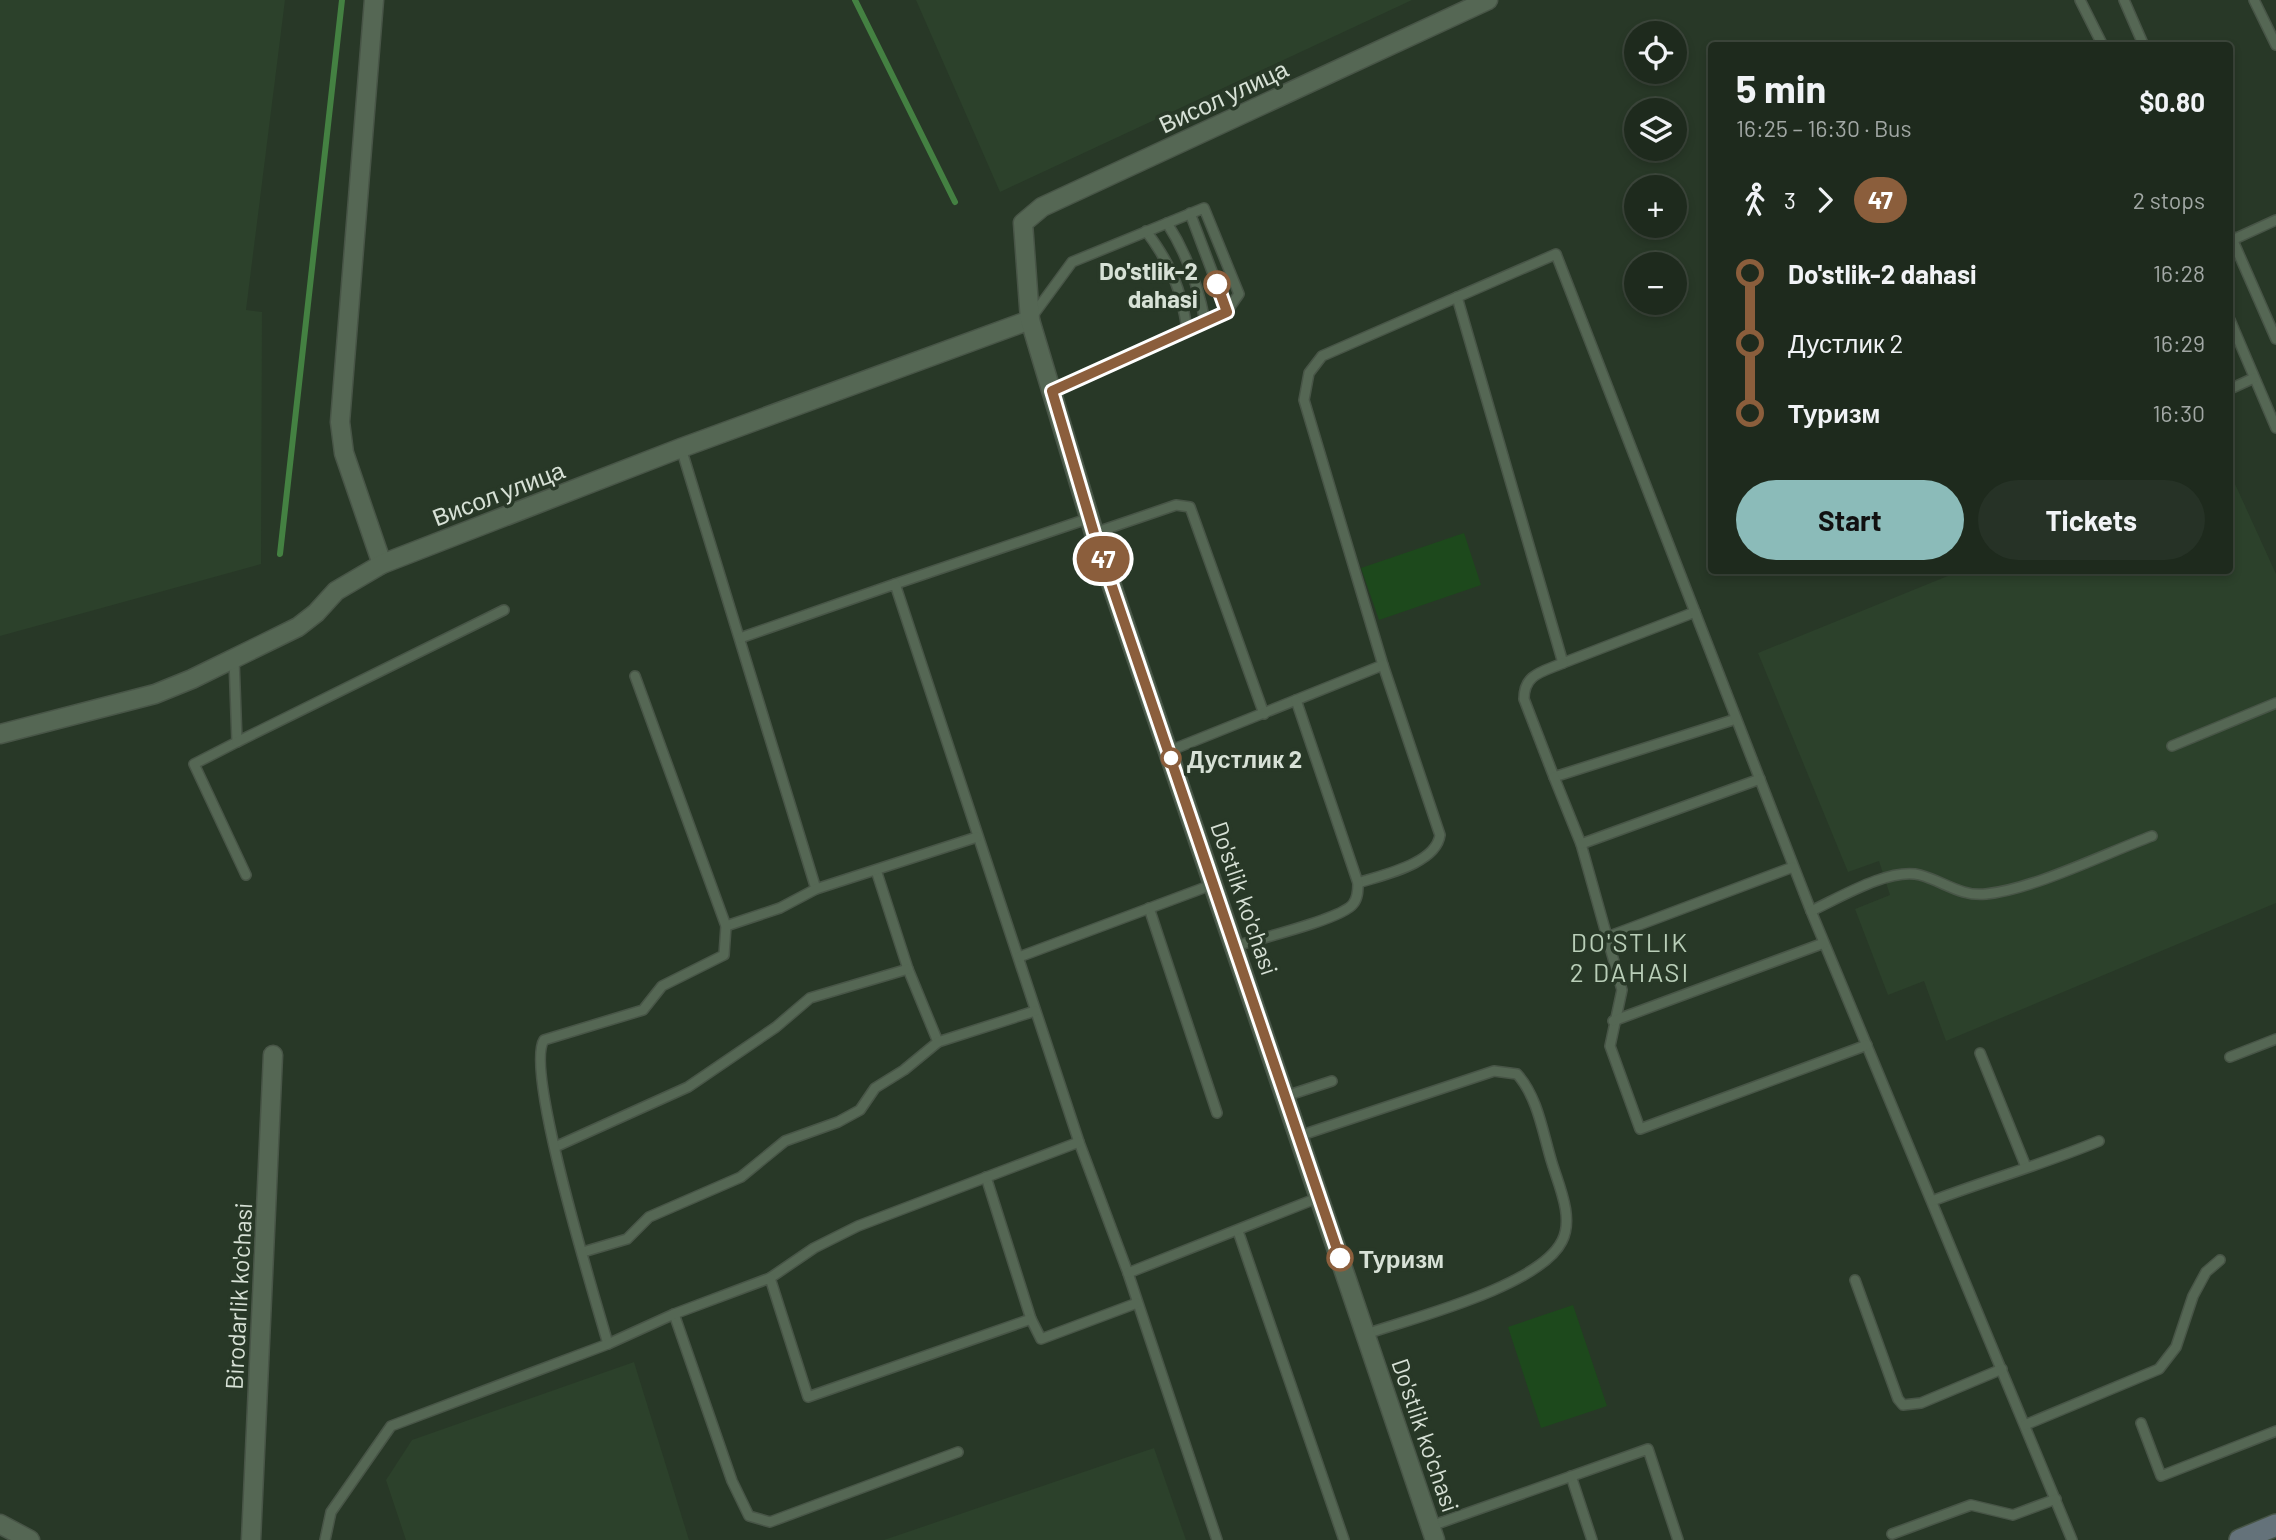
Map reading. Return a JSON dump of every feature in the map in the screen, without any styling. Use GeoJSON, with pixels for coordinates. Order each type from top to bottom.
{"type":"FeatureCollection","features":[{"type":"Feature","properties":{"kind":"street"},"geometry":{"type":"LineString","coordinates":[[374,0],[340,422],[344,453],[382,564]]}},
{"type":"Feature","properties":{"kind":"street","name":"Висол улица"},"geometry":{"type":"LineString","coordinates":[[1024,268],[1023,223],[1042,207],[1488,0]]}},
{"type":"Feature","properties":{"kind":"street","name":"Do'stlik ko'chasi"},"geometry":{"type":"LineString","coordinates":[[1024,268],[1030,320],[1092,526],[1433,1533]]}},
{"type":"Feature","properties":{"kind":"street","name":"Висол улица"},"geometry":{"type":"LineString","coordinates":[[0,734],[155,694],[299,627],[336,591],[382,564],[681,448],[1030,320]]}},
{"type":"Feature","properties":{"kind":"street","name":"Birodarlik ko'chasi"},"geometry":{"type":"LineString","coordinates":[[251,1540],[273,1055]]}},
{"type":"Feature","properties":{"kind":"street"},"geometry":{"type":"LineString","coordinates":[[0,1524],[30,1540]]}},
{"type":"Feature","properties":{"kind":"street"},"geometry":{"type":"LineString","coordinates":[[2240,1540],[2276,1525]]}},
{"type":"Feature","properties":{"kind":"lane"},"geometry":{"type":"LineString","coordinates":[[2080,0],[2101,42]]}},
{"type":"Feature","properties":{"kind":"lane"},"geometry":{"type":"LineString","coordinates":[[2124,0],[2142,42]]}},
{"type":"Feature","properties":{"kind":"lane"},"geometry":{"type":"LineString","coordinates":[[2254,0],[2276,45]]}},
{"type":"Feature","properties":{"kind":"lane"},"geometry":{"type":"LineString","coordinates":[[1030,320],[1072,262],[1204,208],[1239,294],[1227,312],[1052,391]]}},
{"type":"Feature","properties":{"kind":"lane"},"geometry":{"type":"LineString","coordinates":[[1190,213],[1227,312]]}},
{"type":"Feature","properties":{"kind":"lane"},"geometry":{"type":"LineString","coordinates":[[2233,237],[2276,220]]}},
{"type":"Feature","properties":{"kind":"lane"},"geometry":{"type":"LineString","coordinates":[[1167,223],[1183,248],[1199,289],[1205,321]]}},
{"type":"Feature","properties":{"kind":"lane"},"geometry":{"type":"LineString","coordinates":[[1146,232],[1168,260],[1183,301],[1187,329]]}},
{"type":"Feature","properties":{"kind":"lane"},"geometry":{"type":"LineString","coordinates":[[2233,245],[2276,339]]}},
{"type":"Feature","properties":{"kind":"lane"},"geometry":{"type":"LineString","coordinates":[[1358,883],[1420,860],[1433,851],[1440,835],[1383,665],[1315,444],[1304,400],[1309,373],[1322,356],[1556,254],[1811,911],[2072,1540]]}},
{"type":"Feature","properties":{"kind":"lane"},"geometry":{"type":"LineString","coordinates":[[1457,297],[1563,663]]}},
{"type":"Feature","properties":{"kind":"lane"},"geometry":{"type":"LineString","coordinates":[[2233,327],[2276,428]]}},
{"type":"Feature","properties":{"kind":"lane"},"geometry":{"type":"LineString","coordinates":[[2233,388],[2255,378]]}},
{"type":"Feature","properties":{"kind":"lane"},"geometry":{"type":"LineString","coordinates":[[681,448],[816,889]]}},
{"type":"Feature","properties":{"kind":"lane"},"geometry":{"type":"LineString","coordinates":[[740,638],[895,584],[1092,526],[1176,505],[1190,507],[1264,714]]}},
{"type":"Feature","properties":{"kind":"lane"},"geometry":{"type":"LineString","coordinates":[[895,584],[1079,1142],[1128,1273],[1217,1540]]}},
{"type":"Feature","properties":{"kind":"lane"},"geometry":{"type":"LineString","coordinates":[[246,875],[194,764],[504,610]]}},
{"type":"Feature","properties":{"kind":"lane"},"geometry":{"type":"LineString","coordinates":[[1695,612],[1529,677],[1524,686],[1524,699],[1581,844],[1622,990],[1610,1046],[1640,1129],[1867,1045]]}},
{"type":"Feature","properties":{"kind":"lane"},"geometry":{"type":"LineString","coordinates":[[234,657],[237,742]]}},
{"type":"Feature","properties":{"kind":"lane"},"geometry":{"type":"LineString","coordinates":[[1169,751],[1383,665]]}},
{"type":"Feature","properties":{"kind":"lane"},"geometry":{"type":"LineString","coordinates":[[608,1344],[555,1147],[539,1069],[540,1047],[544,1040],[643,1010],[662,986],[724,955],[726,926],[635,676]]}},
{"type":"Feature","properties":{"kind":"lane"},"geometry":{"type":"LineString","coordinates":[[1236,946],[1347,909],[1354,903],[1358,883],[1296,700]]}},
{"type":"Feature","properties":{"kind":"lane"},"geometry":{"type":"LineString","coordinates":[[2172,746],[2276,703]]}},
{"type":"Feature","properties":{"kind":"lane"},"geometry":{"type":"LineString","coordinates":[[1554,777],[1737,719]]}},
{"type":"Feature","properties":{"kind":"lane"},"geometry":{"type":"LineString","coordinates":[[1581,844],[1760,779]]}},
{"type":"Feature","properties":{"kind":"lane"},"geometry":{"type":"LineString","coordinates":[[1811,911],[1884,878],[1905,873],[1921,875],[1953,890],[1983,895],[2011,890],[2152,836]]}},
{"type":"Feature","properties":{"kind":"lane"},"geometry":{"type":"LineString","coordinates":[[726,926],[780,908],[816,889],[977,837]]}},
{"type":"Feature","properties":{"kind":"lane"},"geometry":{"type":"LineString","coordinates":[[1606,937],[1794,867]]}},
{"type":"Feature","properties":{"kind":"lane"},"geometry":{"type":"LineString","coordinates":[[876,870],[908,969],[938,1042]]}},
{"type":"Feature","properties":{"kind":"lane"},"geometry":{"type":"LineString","coordinates":[[1019,957],[1214,884]]}},
{"type":"Feature","properties":{"kind":"lane"},"geometry":{"type":"LineString","coordinates":[[1149,908],[1217,1112]]}},
{"type":"Feature","properties":{"kind":"lane"},"geometry":{"type":"LineString","coordinates":[[1614,1021],[1824,943]]}},
{"type":"Feature","properties":{"kind":"lane"},"geometry":{"type":"LineString","coordinates":[[555,1147],[688,1087],[739,1049],[776,1027],[810,998],[908,969]]}},
{"type":"Feature","properties":{"kind":"lane"},"geometry":{"type":"LineString","coordinates":[[583,1252],[627,1239],[649,1217],[741,1177],[785,1141],[838,1122],[860,1110],[875,1088],[904,1070],[938,1042],[1035,1011]]}},
{"type":"Feature","properties":{"kind":"lane"},"geometry":{"type":"LineString","coordinates":[[2230,1058],[2276,1039]]}},
{"type":"Feature","properties":{"kind":"lane"},"geometry":{"type":"LineString","coordinates":[[1980,1053],[2026,1167]]}},
{"type":"Feature","properties":{"kind":"lane"},"geometry":{"type":"LineString","coordinates":[[1299,1136],[1494,1071],[1517,1074],[1525,1083],[1535,1107],[1565,1205],[1567,1225],[1562,1241],[1548,1258],[1501,1288],[1366,1334]]}},
{"type":"Feature","properties":{"kind":"lane"},"geometry":{"type":"LineString","coordinates":[[1286,1096],[1332,1082]]}},
{"type":"Feature","properties":{"kind":"lane"},"geometry":{"type":"LineString","coordinates":[[1932,1201],[2026,1167],[2048,1163],[2099,1141]]}},
{"type":"Feature","properties":{"kind":"lane"},"geometry":{"type":"LineString","coordinates":[[325,1540],[331,1512],[391,1426],[608,1344],[674,1314],[771,1278],[814,1248],[858,1226],[1079,1142]]}},
{"type":"Feature","properties":{"kind":"lane"},"geometry":{"type":"LineString","coordinates":[[986,1177],[1031,1320],[1041,1339],[1138,1303]]}},
{"type":"Feature","properties":{"kind":"lane"},"geometry":{"type":"LineString","coordinates":[[1128,1273],[1320,1197]]}},
{"type":"Feature","properties":{"kind":"lane"},"geometry":{"type":"LineString","coordinates":[[1238,1231],[1344,1540]]}},
{"type":"Feature","properties":{"kind":"lane"},"geometry":{"type":"LineString","coordinates":[[2025,1425],[2159,1369],[2176,1347],[2193,1296],[2206,1272],[2220,1259]]}},
{"type":"Feature","properties":{"kind":"lane"},"geometry":{"type":"LineString","coordinates":[[771,1278],[808,1397],[1031,1320]]}},
{"type":"Feature","properties":{"kind":"lane"},"geometry":{"type":"LineString","coordinates":[[1855,1280],[1898,1399],[1903,1405],[1921,1403],[2002,1369]]}},
{"type":"Feature","properties":{"kind":"lane"},"geometry":{"type":"LineString","coordinates":[[674,1314],[732,1481],[749,1516],[759,1521],[769,1522],[958,1451]]}},
{"type":"Feature","properties":{"kind":"lane"},"geometry":{"type":"LineString","coordinates":[[2141,1423],[2161,1476],[2276,1431]]}},
{"type":"Feature","properties":{"kind":"lane"},"geometry":{"type":"LineString","coordinates":[[1433,1533],[1571,1476],[1648,1449],[1678,1540]]}},
{"type":"Feature","properties":{"kind":"lane"},"geometry":{"type":"LineString","coordinates":[[1571,1476],[1592,1540]]}},
{"type":"Feature","properties":{"kind":"lane"},"geometry":{"type":"LineString","coordinates":[[1892,1534],[1971,1505],[2013,1515],[2056,1499]]}},
{"type":"Feature","properties":{"kind":"shaded area"},"geometry":{"type":"Polygon","coordinates":[[[0,0],[285,0],[246,310],[262,312],[261,564],[0,636],[0,0]]]}},
{"type":"Feature","properties":{"kind":"shaded area"},"geometry":{"type":"Polygon","coordinates":[[[916,0],[1412,0],[1000,192],[916,0]]]}},
{"type":"Feature","properties":{"kind":"shaded area"},"geometry":{"type":"Polygon","coordinates":[[[2233,480],[2276,574],[2276,903],[1946,1041],[1924,981],[1888,995],[1855,909],[1890,895],[1879,861],[1848,872],[1758,653],[1953,574],[2233,574],[2233,480]]]}},
{"type":"Feature","properties":{"kind":"shaded area"},"geometry":{"type":"Polygon","coordinates":[[[634,1362],[689,1540],[406,1540],[386,1480],[412,1440],[634,1362]]]}},
{"type":"Feature","properties":{"kind":"shaded area"},"geometry":{"type":"Polygon","coordinates":[[[1154,1448],[1186,1540],[884,1540],[1154,1448]]]}},
{"type":"Feature","properties":{"kind":"green space"},"geometry":{"type":"Polygon","coordinates":[[[1464,533],[1481,585],[1379,620],[1361,568],[1464,533]]]}},
{"type":"Feature","properties":{"kind":"green space"},"geometry":{"type":"Polygon","coordinates":[[[1573,1305],[1607,1406],[1541,1428],[1508,1327],[1573,1305]]]}},
{"type":"Feature","properties":{"kind":"waterway"},"geometry":{"type":"LineString","coordinates":[[280,554],[342,0]]}},
{"type":"Feature","properties":{"kind":"waterway"},"geometry":{"type":"LineString","coordinates":[[855,0],[955,202]]}},
{"type":"Feature","properties":{"kind":"bus line","name":"47"},"geometry":{"type":"LineString","coordinates":[[1217,284],[1227,312],[1052,391],[1094,533],[1340,1258]]}},
{"type":"Feature","properties":{"kind":"place","name":"Do'stlik-2 dahasi"},"geometry":{"type":"Point","coordinates":[1217,284]}},
{"type":"Feature","properties":{"kind":"place","name":"Дустлик 2"},"geometry":{"type":"Point","coordinates":[1171,758]}},
{"type":"Feature","properties":{"kind":"place","name":"Туризм"},"geometry":{"type":"Point","coordinates":[1340,1258]}},
{"type":"Feature","properties":{"kind":"district","name":"DO'STLIK 2 DAHASI"},"geometry":{"type":"Point","coordinates":[1630,956]}}]}
